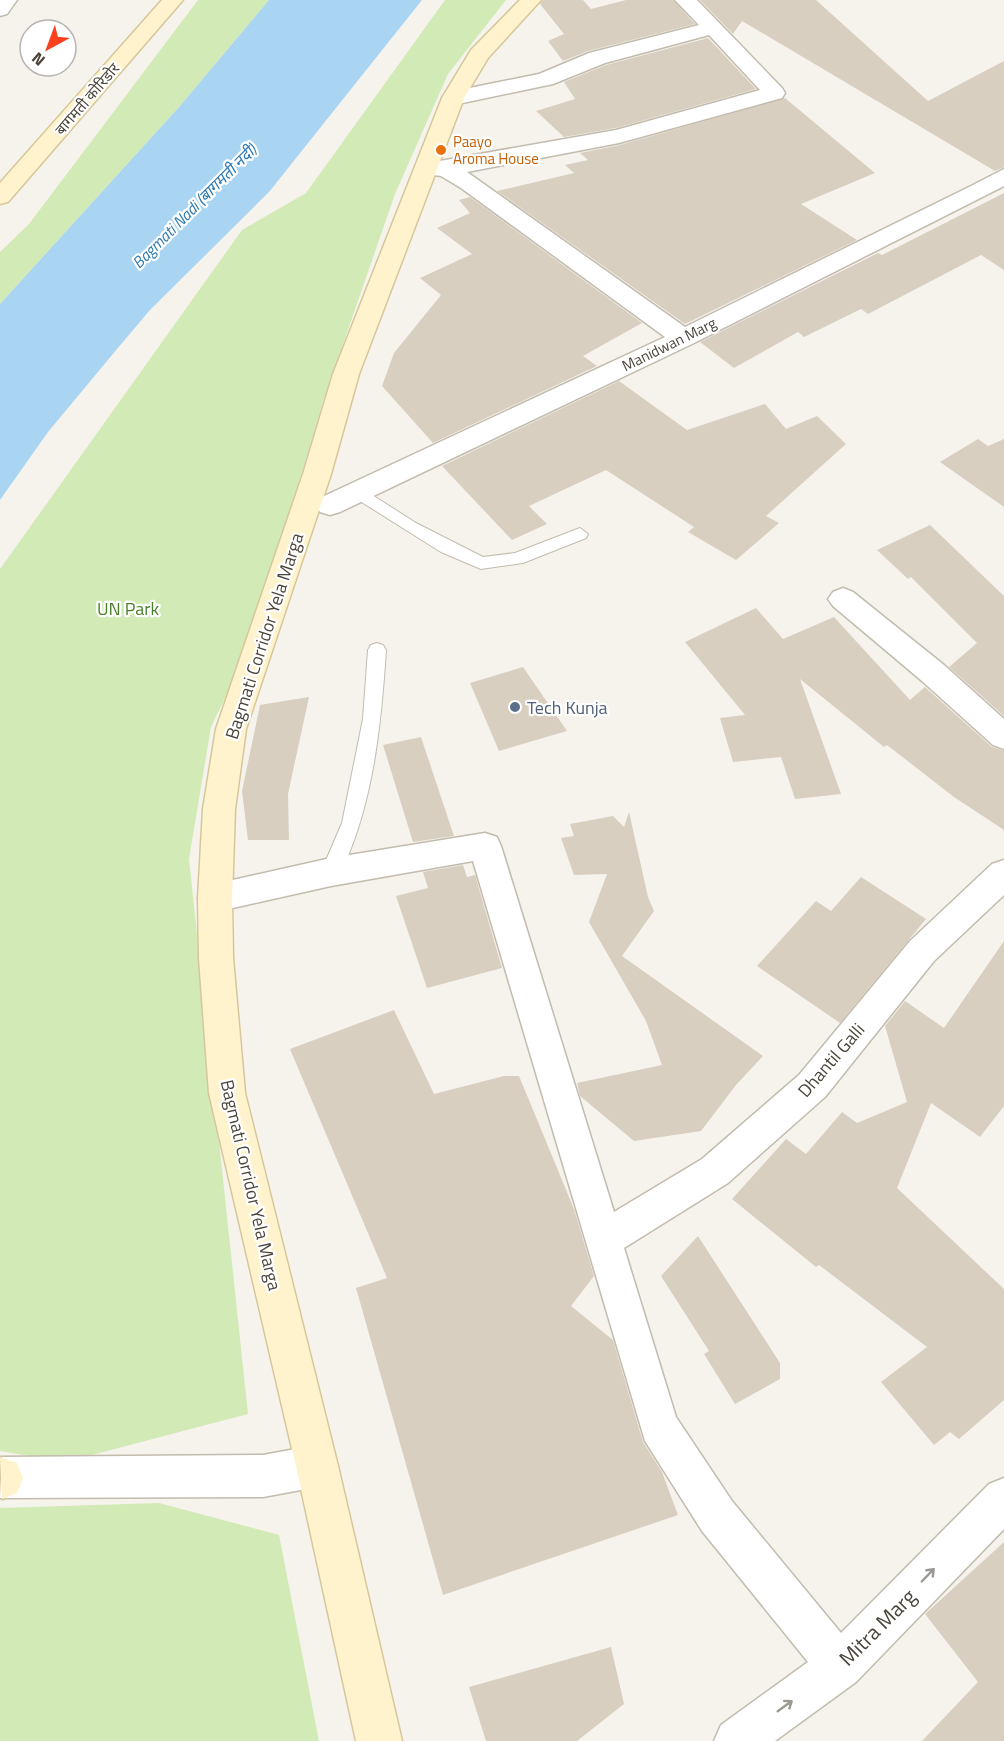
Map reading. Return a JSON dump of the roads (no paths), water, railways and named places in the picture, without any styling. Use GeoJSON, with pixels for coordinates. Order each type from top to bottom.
{"type":"FeatureCollection","features":[{"type":"Feature","properties":{"kind":"main road","name":"बागमती कोरिडोर"},"geometry":{"type":"LineString","coordinates":[[0,198],[173,0]]}},
{"type":"Feature","properties":{"kind":"main road","name":"Bagmati Corridor Yela Marga"},"geometry":{"type":"LineString","coordinates":[[380,1741],[317,1466],[227,1093],[216,958],[215,898],[219,809],[231,729],[317,474],[346,374],[436,169],[453,98],[479,55],[531,0]]}},
{"type":"Feature","properties":{"kind":"street"},"geometry":{"type":"LineString","coordinates":[[0,10],[7,0]]}},
{"type":"Feature","properties":{"kind":"street"},"geometry":{"type":"LineString","coordinates":[[436,169],[619,136],[774,93],[714,27],[684,0]]}},
{"type":"Feature","properties":{"kind":"street"},"geometry":{"type":"LineString","coordinates":[[453,98],[545,79],[597,58],[714,27]]}},
{"type":"Feature","properties":{"kind":"street"},"geometry":{"type":"LineString","coordinates":[[436,169],[683,338]]}},
{"type":"Feature","properties":{"kind":"street","name":"Manidwan Marg"},"geometry":{"type":"LineString","coordinates":[[330,506],[683,338],[1004,176]]}},
{"type":"Feature","properties":{"kind":"street"},"geometry":{"type":"LineString","coordinates":[[978,191],[1004,197]]}},
{"type":"Feature","properties":{"kind":"street"},"geometry":{"type":"LineString","coordinates":[[843,599],[933,673],[1004,737]]}},
{"type":"Feature","properties":{"kind":"street"},"geometry":{"type":"LineString","coordinates":[[215,898],[331,872],[485,846],[659,1427],[717,1516],[840,1666]]}},
{"type":"Feature","properties":{"kind":"street","name":"Dhantil Galli"},"geometry":{"type":"LineString","coordinates":[[604,1239],[715,1171],[812,1086],[922,951],[1004,874]]}},
{"type":"Feature","properties":{"kind":"street"},"geometry":{"type":"LineString","coordinates":[[1,1478],[263,1476],[317,1466]]}},
{"type":"Feature","properties":{"kind":"street","name":"Mitra Marg"},"geometry":{"type":"LineString","coordinates":[[737,1741],[840,1666],[999,1511]]}},
{"type":"Feature","properties":{"kind":"lane"},"geometry":{"type":"LineString","coordinates":[[358,492],[410,527],[447,548],[481,563],[517,560],[580,534]]}},
{"type":"Feature","properties":{"kind":"lane"},"geometry":{"type":"LineString","coordinates":[[331,872],[352,823],[372,719],[377,650]]}},
{"type":"Feature","properties":{"kind":"water","name":"Bagmati Nadi (बागमती नदी)"},"geometry":{"type":"Polygon","coordinates":[[[269,0],[422,0],[269,192],[150,310],[117,349],[48,432],[0,500],[0,304],[180,106],[269,0]]]}},
{"type":"Feature","properties":{"kind":"place","name":"Paayo Aroma House"},"geometry":{"type":"Point","coordinates":[441,150]}},
{"type":"Feature","properties":{"kind":"place","name":"Tech Kunja"},"geometry":{"type":"Point","coordinates":[515,707]}},
{"type":"Feature","properties":{"kind":"park label","name":"UN Park"},"geometry":{"type":"Point","coordinates":[128,608]}}]}
